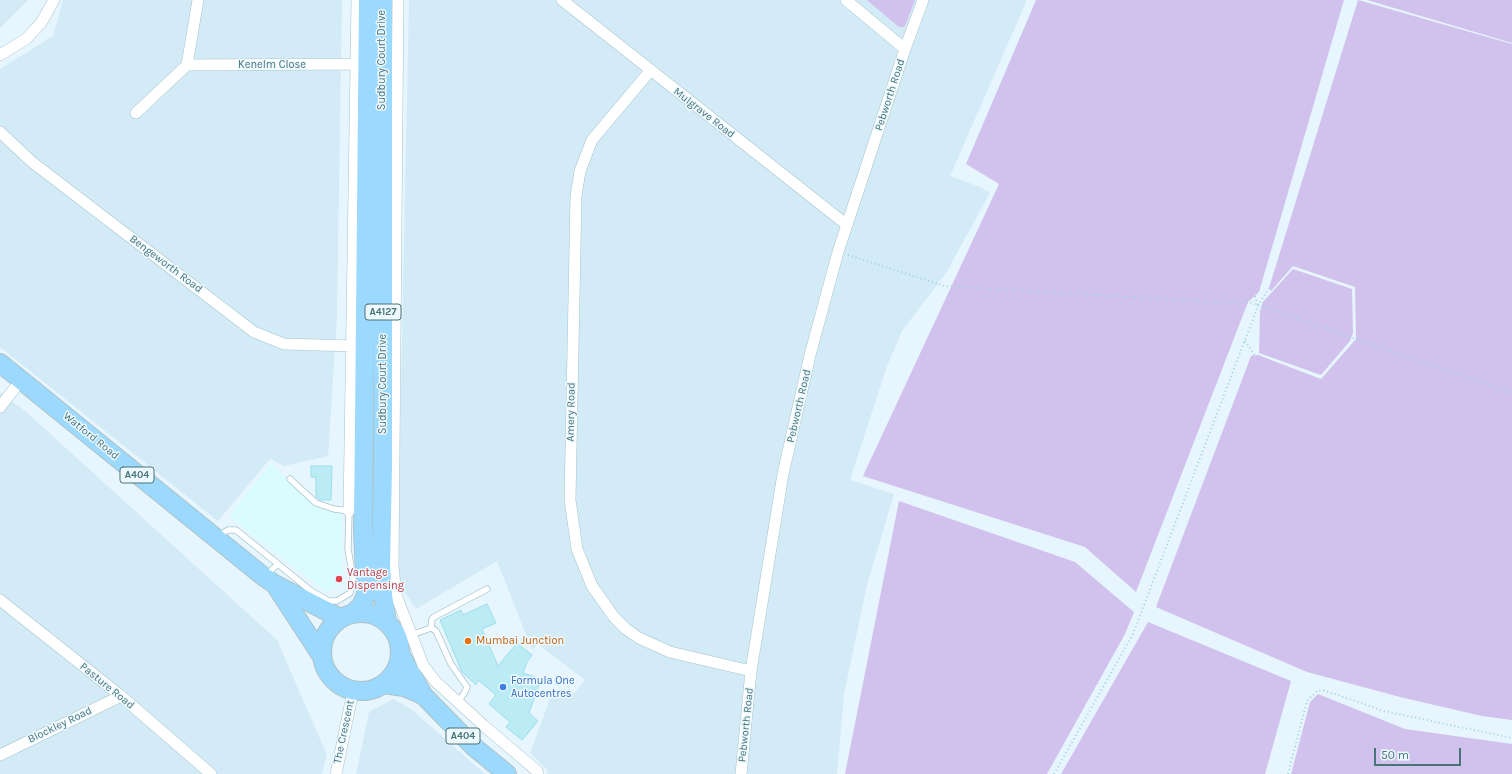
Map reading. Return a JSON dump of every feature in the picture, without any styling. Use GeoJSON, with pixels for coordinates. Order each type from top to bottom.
{"type":"FeatureCollection","features":[{"type":"Feature","properties":{"kind":"main road","name":"Sudbury Court Drive"},"geometry":{"type":"LineString","coordinates":[[367,2],[361,116],[375,142],[360,288],[374,465],[389,565],[382,595],[387,623]]}},
{"type":"Feature","properties":{"kind":"main road","name":"Sudbury Court Drive"},"geometry":{"type":"LineString","coordinates":[[347,616],[361,606],[366,596],[356,511],[374,465],[375,142],[367,2]]}},
{"type":"Feature","properties":{"kind":"main road","name":"Watford Road"},"geometry":{"type":"LineString","coordinates":[[0,363],[270,581],[347,616]]}},
{"type":"Feature","properties":{"kind":"main road","name":"Watford Road"},"geometry":{"type":"LineString","coordinates":[[270,581],[321,655]]}},
{"type":"Feature","properties":{"kind":"main road"},"geometry":{"type":"LineString","coordinates":[[369,613],[378,616],[394,631],[399,643],[400,654],[396,669],[384,684],[368,691],[353,691],[341,686],[330,678],[324,667],[321,655],[323,641],[328,630],[347,616],[369,613]]}},
{"type":"Feature","properties":{"kind":"main road","name":"A404"},"geometry":{"type":"LineString","coordinates":[[400,654],[428,701],[474,747],[507,774]]}},
{"type":"Feature","properties":{"kind":"main road","name":"A404"},"geometry":{"type":"LineString","coordinates":[[384,684],[404,687],[428,701]]}},
{"type":"Feature","properties":{"kind":"street"},"geometry":{"type":"LineString","coordinates":[[0,55],[26,39],[41,23],[54,0]]}},
{"type":"Feature","properties":{"kind":"street"},"geometry":{"type":"LineString","coordinates":[[136,113],[187,65],[198,0]]}},
{"type":"Feature","properties":{"kind":"street","name":"Sudbury Court Drive"},"geometry":{"type":"LineString","coordinates":[[389,565],[398,0]]}},
{"type":"Feature","properties":{"kind":"street","name":"Mulgrave Road"},"geometry":{"type":"LineString","coordinates":[[562,0],[847,226]]}},
{"type":"Feature","properties":{"kind":"street"},"geometry":{"type":"LineString","coordinates":[[846,0],[905,49]]}},
{"type":"Feature","properties":{"kind":"street","name":"Pebworth Road"},"geometry":{"type":"LineString","coordinates":[[741,774],[751,671],[784,474],[810,355],[838,252],[905,49],[923,0]]}},
{"type":"Feature","properties":{"kind":"street","name":"Sudbury Court Drive"},"geometry":{"type":"LineString","coordinates":[[356,511],[353,346],[360,288],[361,116],[356,64],[367,2]]}},
{"type":"Feature","properties":{"kind":"street","name":"Kenelm Close"},"geometry":{"type":"LineString","coordinates":[[187,65],[356,64]]}},
{"type":"Feature","properties":{"kind":"street","name":"Amery Road"},"geometry":{"type":"LineString","coordinates":[[650,71],[592,140],[580,172],[576,196],[570,500],[578,549],[592,586],[614,617],[630,632],[639,638],[670,652],[751,671]]}},
{"type":"Feature","properties":{"kind":"street","name":"Bengeworth Road"},"geometry":{"type":"LineString","coordinates":[[0,132],[32,162],[254,332],[284,344],[353,346]]}},
{"type":"Feature","properties":{"kind":"street"},"geometry":{"type":"LineString","coordinates":[[0,407],[22,380]]}},
{"type":"Feature","properties":{"kind":"street"},"geometry":{"type":"LineString","coordinates":[[389,565],[396,595],[424,665],[435,681],[516,752],[537,771],[538,774]]}},
{"type":"Feature","properties":{"kind":"street","name":"Pasture Road"},"geometry":{"type":"LineString","coordinates":[[0,600],[121,696],[211,774]]}},
{"type":"Feature","properties":{"kind":"street","name":"The Crescent"},"geometry":{"type":"LineString","coordinates":[[336,774],[353,691]]}},
{"type":"Feature","properties":{"kind":"street"},"geometry":{"type":"LineString","coordinates":[[428,701],[447,692]]}},
{"type":"Feature","properties":{"kind":"street","name":"Blockley Road"},"geometry":{"type":"LineString","coordinates":[[0,755],[121,696]]}},
{"type":"Feature","properties":{"kind":"lane"},"geometry":{"type":"LineString","coordinates":[[215,538],[228,530],[236,530],[321,598],[329,602],[344,598],[350,593],[353,579],[348,549],[356,511],[334,509],[316,503],[290,479]]}},
{"type":"Feature","properties":{"kind":"lane"},"geometry":{"type":"LineString","coordinates":[[270,581],[278,564]]}},
{"type":"Feature","properties":{"kind":"lane"},"geometry":{"type":"LineString","coordinates":[[431,628],[432,619],[434,617],[487,589]]}},
{"type":"Feature","properties":{"kind":"lane"},"geometry":{"type":"LineString","coordinates":[[412,635],[431,628]]}},
{"type":"Feature","properties":{"kind":"lane"},"geometry":{"type":"LineString","coordinates":[[431,628],[436,631],[451,664],[467,687],[458,702]]}},
{"type":"Feature","properties":{"kind":"path"},"geometry":{"type":"LineString","coordinates":[[838,252],[944,286],[1232,303],[1250,302],[1512,393]]}},
{"type":"Feature","properties":{"kind":"path"},"geometry":{"type":"LineString","coordinates":[[1054,774],[1133,634],[1258,306],[1269,288]]}},
{"type":"Feature","properties":{"kind":"path"},"geometry":{"type":"LineString","coordinates":[[1255,296],[1258,306]]}},
{"type":"Feature","properties":{"kind":"path"},"geometry":{"type":"LineString","coordinates":[[1245,341],[1254,356]]}},
{"type":"Feature","properties":{"kind":"path"},"geometry":{"type":"LineString","coordinates":[[1288,774],[1307,701],[1317,691],[1323,690],[1384,711],[1512,738]]}},
{"type":"Feature","properties":{"kind":"shaded area"},"geometry":{"type":"Polygon","coordinates":[[[0,0],[28,0],[0,28],[0,0]]]}},
{"type":"Feature","properties":{"kind":"shaded area"},"geometry":{"type":"Polygon","coordinates":[[[63,0],[342,0],[337,315],[328,456],[284,466],[270,459],[218,521],[0,347],[0,69],[53,36],[63,0]]]}},
{"type":"Feature","properties":{"kind":"shaded area"},"geometry":{"type":"Polygon","coordinates":[[[409,0],[1027,0],[950,176],[980,187],[990,193],[946,273],[902,331],[887,366],[850,480],[894,494],[867,585],[844,694],[837,774],[547,774],[548,771],[530,753],[554,688],[569,699],[585,680],[538,644],[532,650],[497,561],[416,609],[399,584],[398,537],[409,0]]]}},
{"type":"Feature","properties":{"kind":"shaded area"},"geometry":{"type":"Polygon","coordinates":[[[867,0],[915,0],[906,24],[904,27],[899,27],[867,0]]]}},
{"type":"Feature","properties":{"kind":"shaded area"},"geometry":{"type":"Polygon","coordinates":[[[1036,0],[1344,0],[1259,292],[1248,302],[1136,592],[1085,547],[863,476],[999,184],[966,164],[1036,0]]]}},
{"type":"Feature","properties":{"kind":"shaded area"},"geometry":{"type":"Polygon","coordinates":[[[1358,0],[1512,44],[1512,720],[1482,716],[1400,697],[1307,672],[1156,607],[1251,356],[1258,355],[1321,379],[1356,339],[1355,287],[1293,266],[1271,291],[1269,288],[1358,0]]]}},
{"type":"Feature","properties":{"kind":"shaded area"},"geometry":{"type":"Polygon","coordinates":[[[1367,0],[1512,0],[1512,43],[1367,0]]]}},
{"type":"Feature","properties":{"kind":"shaded area"},"geometry":{"type":"Polygon","coordinates":[[[1293,269],[1352,289],[1353,333],[1350,341],[1321,375],[1259,353],[1260,311],[1263,302],[1293,269]]]}},
{"type":"Feature","properties":{"kind":"shaded area"},"geometry":{"type":"Polygon","coordinates":[[[0,393],[24,410],[277,640],[327,755],[322,774],[0,774],[0,393]]]}},
{"type":"Feature","properties":{"kind":"shaded area"},"geometry":{"type":"Polygon","coordinates":[[[271,463],[309,501],[342,515],[343,584],[326,592],[229,516],[271,463]]]}},
{"type":"Feature","properties":{"kind":"shaded area"},"geometry":{"type":"Polygon","coordinates":[[[899,501],[1075,562],[1134,612],[1125,634],[1047,774],[845,774],[899,501]]]}},
{"type":"Feature","properties":{"kind":"shaded area"},"geometry":{"type":"Polygon","coordinates":[[[1148,622],[1291,681],[1265,774],[1061,774],[1148,622]]]}},
{"type":"Feature","properties":{"kind":"shaded area"},"geometry":{"type":"Polygon","coordinates":[[[1318,694],[1405,729],[1512,744],[1512,774],[1291,774],[1310,702],[1318,694]]]}},
{"type":"Feature","properties":{"kind":"shaded area"},"geometry":{"type":"Polygon","coordinates":[[[393,699],[411,709],[485,774],[356,774],[369,712],[393,699]]]}},
{"type":"Feature","properties":{"kind":"building"},"geometry":{"type":"Polygon","coordinates":[[[311,466],[332,466],[331,500],[321,500],[316,497],[316,477],[311,477],[311,466]]]}},
{"type":"Feature","properties":{"kind":"building"},"geometry":{"type":"Polygon","coordinates":[[[487,604],[496,623],[482,629],[498,666],[517,643],[532,655],[527,662],[523,673],[541,679],[529,713],[538,721],[522,740],[506,727],[510,722],[489,704],[496,695],[478,680],[476,685],[462,672],[440,620],[461,610],[463,615],[487,604]]]}},
{"type":"Feature","properties":{"kind":"place","name":"Vantage Dispensing"},"geometry":{"type":"Point","coordinates":[339,579]}},
{"type":"Feature","properties":{"kind":"place","name":"Mumbai Junction"},"geometry":{"type":"Point","coordinates":[468,641]}},
{"type":"Feature","properties":{"kind":"place","name":"Formula One Autocentres"},"geometry":{"type":"Point","coordinates":[503,687]}}]}
